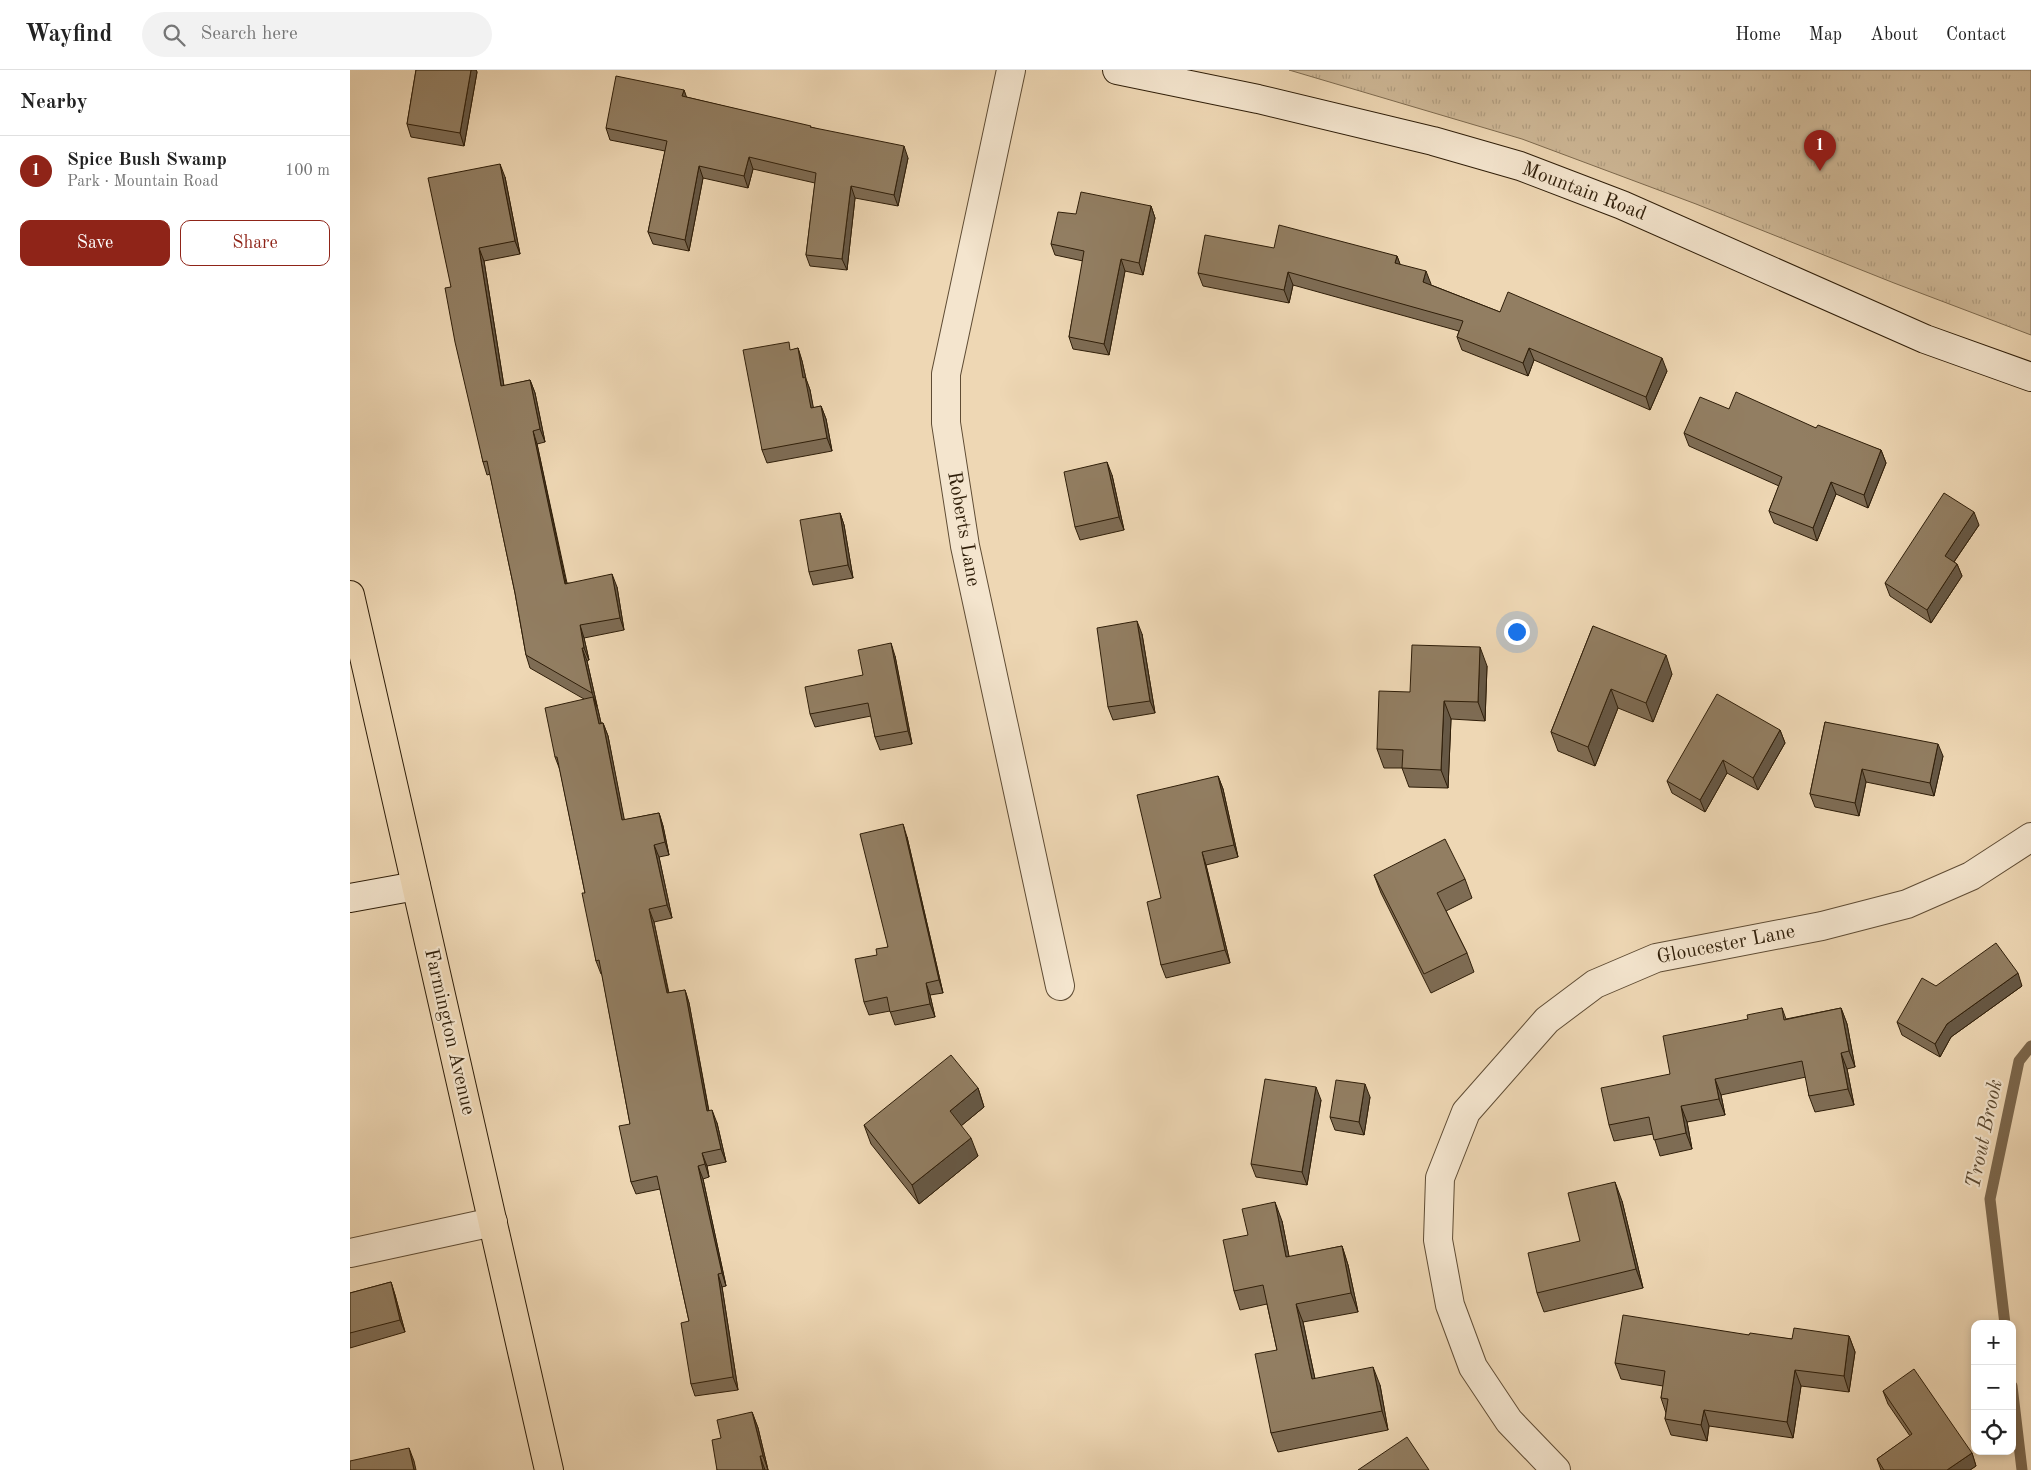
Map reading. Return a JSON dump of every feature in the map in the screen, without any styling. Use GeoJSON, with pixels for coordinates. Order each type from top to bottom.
{"type":"FeatureCollection","features":[{"type":"Feature","properties":{"kind":"main road","name":"Farmington Avenue"},"geometry":{"type":"LineString","coordinates":[[350,595],[548,1470]]}},
{"type":"Feature","properties":{"kind":"street","name":"Roberts Lane"},"geometry":{"type":"LineString","coordinates":[[1011,70],[946,374],[946,423],[965,546],[1060,986]]}},
{"type":"Feature","properties":{"kind":"street","name":"Mountain Road"},"geometry":{"type":"LineString","coordinates":[[1117,70],[1433,140],[1520,166],[1622,205],[1926,339],[2031,377]]}},
{"type":"Feature","properties":{"kind":"street","name":"Gloucester Lane"},"geometry":{"type":"LineString","coordinates":[[1556,1470],[1508,1421],[1473,1367],[1450,1305],[1438,1240],[1440,1178],[1466,1112],[1547,1020],[1595,984],[1656,958],[1822,926],[1907,904],[1971,876],[2031,837]]}},
{"type":"Feature","properties":{"kind":"street"},"geometry":{"type":"LineString","coordinates":[[350,898],[416,886]]}},
{"type":"Feature","properties":{"kind":"street"},"geometry":{"type":"LineString","coordinates":[[350,1253],[493,1222]]}},
{"type":"Feature","properties":{"kind":"green space"},"geometry":{"type":"Polygon","coordinates":[[[1289,70],[2031,70],[2031,335],[1696,204],[1522,139],[1289,70]]]}},
{"type":"Feature","properties":{"kind":"building"},"geometry":{"type":"Polygon","coordinates":[[[416,70],[471,70],[460,133],[407,124],[416,70]]]}},
{"type":"Feature","properties":{"kind":"building"},"geometry":{"type":"Polygon","coordinates":[[[616,76],[684,90],[682,96],[810,127],[904,146],[894,195],[851,186],[842,259],[806,255],[816,173],[749,157],[744,176],[699,166],[685,240],[648,232],[667,141],[606,128],[616,76]]]}},
{"type":"Feature","properties":{"kind":"building"},"geometry":{"type":"Polygon","coordinates":[[[500,164],[515,241],[479,248],[501,386],[530,380],[540,429],[533,431],[565,584],[612,574],[620,618],[580,625],[584,648],[582,648],[592,693],[526,655],[487,461],[483,462],[455,342],[445,288],[451,287],[428,178],[500,164]]]}},
{"type":"Feature","properties":{"kind":"building"},"geometry":{"type":"Polygon","coordinates":[[[1081,192],[1151,206],[1139,263],[1121,259],[1104,344],[1069,337],[1084,251],[1051,244],[1058,212],[1076,214],[1081,192]]]}},
{"type":"Feature","properties":{"kind":"building"},"geometry":{"type":"Polygon","coordinates":[[[1279,225],[1397,256],[1395,263],[1426,271],[1423,282],[1500,312],[1508,292],[1662,358],[1646,397],[1529,348],[1523,363],[1457,337],[1463,321],[1288,272],[1284,290],[1198,273],[1205,235],[1274,248],[1279,225]]]}},
{"type":"Feature","properties":{"kind":"building"},"geometry":{"type":"Polygon","coordinates":[[[789,342],[790,350],[798,348],[811,408],[821,406],[827,438],[762,450],[743,350],[789,342]]]}},
{"type":"Feature","properties":{"kind":"building"},"geometry":{"type":"Polygon","coordinates":[[[1736,392],[1816,428],[1818,425],[1881,450],[1864,495],[1831,482],[1813,528],[1769,511],[1782,477],[1684,433],[1700,397],[1729,409],[1736,392]]]}},
{"type":"Feature","properties":{"kind":"building"},"geometry":{"type":"Polygon","coordinates":[[[1107,462],[1119,517],[1075,527],[1064,472],[1107,462]]]}},
{"type":"Feature","properties":{"kind":"building"},"geometry":{"type":"Polygon","coordinates":[[[1944,493],[1974,512],[1945,556],[1957,564],[1927,610],[1885,583],[1944,493]]]}},
{"type":"Feature","properties":{"kind":"building"},"geometry":{"type":"Polygon","coordinates":[[[840,513],[848,565],[809,572],[800,520],[840,513]]]}},
{"type":"Feature","properties":{"kind":"building"},"geometry":{"type":"Polygon","coordinates":[[[1137,621],[1150,701],[1108,707],[1097,628],[1137,621]]]}},
{"type":"Feature","properties":{"kind":"building"},"geometry":{"type":"Polygon","coordinates":[[[1593,626],[1666,655],[1646,703],[1611,689],[1588,747],[1551,732],[1593,626]]]}},
{"type":"Feature","properties":{"kind":"building"},"geometry":{"type":"Polygon","coordinates":[[[891,643],[908,731],[875,737],[868,703],[810,714],[805,687],[863,675],[858,650],[891,643]]]}},
{"type":"Feature","properties":{"kind":"building"},"geometry":{"type":"Polygon","coordinates":[[[1412,645],[1480,647],[1478,702],[1444,701],[1441,770],[1402,768],[1403,750],[1377,749],[1379,691],[1410,692],[1412,645]]]}},
{"type":"Feature","properties":{"kind":"building"},"geometry":{"type":"Polygon","coordinates":[[[1717,694],[1780,730],[1753,778],[1723,760],[1700,800],[1667,781],[1717,694]]]}},
{"type":"Feature","properties":{"kind":"building"},"geometry":{"type":"Polygon","coordinates":[[[593,697],[599,724],[603,723],[622,820],[659,813],[665,842],[654,845],[667,905],[649,909],[667,993],[685,990],[707,1111],[712,1110],[721,1149],[702,1153],[705,1164],[698,1166],[722,1273],[718,1274],[733,1377],[691,1384],[681,1323],[689,1321],[657,1176],[631,1182],[619,1126],[630,1124],[599,960],[596,961],[582,893],[585,893],[545,708],[593,697]]]}},
{"type":"Feature","properties":{"kind":"building"},"geometry":{"type":"Polygon","coordinates":[[[1825,722],[1938,744],[1930,783],[1862,769],[1855,803],[1810,794],[1825,722]]]}},
{"type":"Feature","properties":{"kind":"building"},"geometry":{"type":"Polygon","coordinates":[[[1218,776],[1234,845],[1202,852],[1225,950],[1161,965],[1147,902],[1161,898],[1137,795],[1218,776]]]}},
{"type":"Feature","properties":{"kind":"building"},"geometry":{"type":"Polygon","coordinates":[[[903,824],[939,980],[926,983],[930,1004],[890,1012],[887,997],[864,1002],[855,959],[877,955],[876,949],[888,947],[860,834],[903,824]]]}},
{"type":"Feature","properties":{"kind":"building"},"geometry":{"type":"Polygon","coordinates":[[[1445,839],[1465,879],[1437,893],[1467,953],[1424,974],[1374,875],[1445,839]]]}},
{"type":"Feature","properties":{"kind":"building"},"geometry":{"type":"Polygon","coordinates":[[[1996,943],[2018,973],[1947,1024],[1935,1044],[1897,1022],[1922,978],[1936,986],[1996,943]]]}},
{"type":"Feature","properties":{"kind":"building"},"geometry":{"type":"Polygon","coordinates":[[[1782,1008],[1784,1020],[1841,1008],[1849,1051],[1841,1053],[1848,1089],[1809,1096],[1802,1061],[1715,1079],[1719,1099],[1681,1106],[1686,1133],[1654,1140],[1649,1117],[1609,1125],[1601,1088],[1670,1074],[1663,1036],[1748,1019],[1747,1015],[1782,1008]]]}},
{"type":"Feature","properties":{"kind":"building"},"geometry":{"type":"Polygon","coordinates":[[[951,1055],[978,1088],[950,1111],[971,1138],[912,1185],[864,1125],[951,1055]]]}},
{"type":"Feature","properties":{"kind":"building"},"geometry":{"type":"Polygon","coordinates":[[[1265,1079],[1316,1087],[1302,1172],[1251,1164],[1265,1079]]]}},
{"type":"Feature","properties":{"kind":"building"},"geometry":{"type":"Polygon","coordinates":[[[1336,1080],[1365,1084],[1359,1122],[1330,1117],[1336,1080]]]}},
{"type":"Feature","properties":{"kind":"building"},"geometry":{"type":"Polygon","coordinates":[[[1615,1182],[1636,1269],[1537,1293],[1528,1253],[1580,1241],[1568,1193],[1615,1182]]]}},
{"type":"Feature","properties":{"kind":"building"},"geometry":{"type":"Polygon","coordinates":[[[1275,1202],[1286,1257],[1342,1246],[1351,1293],[1296,1304],[1312,1379],[1373,1367],[1382,1411],[1271,1433],[1255,1354],[1277,1350],[1263,1285],[1234,1291],[1223,1240],[1248,1235],[1242,1209],[1275,1202]]]}},
{"type":"Feature","properties":{"kind":"building"},"geometry":{"type":"Polygon","coordinates":[[[391,1282],[400,1320],[350,1333],[350,1293],[391,1282]]]}},
{"type":"Feature","properties":{"kind":"building"},"geometry":{"type":"Polygon","coordinates":[[[1623,1315],[1749,1335],[1750,1333],[1792,1339],[1794,1328],[1849,1336],[1844,1376],[1795,1370],[1787,1422],[1704,1410],[1701,1425],[1665,1419],[1668,1399],[1661,1398],[1665,1371],[1615,1363],[1623,1315]]]}},
{"type":"Feature","properties":{"kind":"building"},"geometry":{"type":"Polygon","coordinates":[[[1914,1369],[1971,1454],[1947,1470],[1884,1470],[1877,1459],[1912,1434],[1883,1391],[1914,1369]]]}},
{"type":"Feature","properties":{"kind":"building"},"geometry":{"type":"Polygon","coordinates":[[[752,1412],[763,1456],[760,1456],[763,1470],[717,1470],[712,1440],[721,1438],[717,1420],[752,1412]]]}},
{"type":"Feature","properties":{"kind":"building"},"geometry":{"type":"Polygon","coordinates":[[[1407,1437],[1429,1470],[1358,1470],[1407,1437]]]}},
{"type":"Feature","properties":{"kind":"building"},"geometry":{"type":"Polygon","coordinates":[[[409,1448],[414,1470],[350,1470],[350,1461],[409,1448]]]}},
{"type":"Feature","properties":{"kind":"waterway","name":"Trout Brook"},"geometry":{"type":"LineString","coordinates":[[2005,1320],[1990,1199],[2019,1061],[2031,1046]]}},
{"type":"Feature","properties":{"kind":"waterway","name":"Trout Brook"},"geometry":{"type":"LineString","coordinates":[[2015,1410],[2022,1470]]}},
{"type":"Feature","properties":{"kind":"place","name":"Spice Bush Swamp"},"geometry":{"type":"Point","coordinates":[1820,171]}}]}
